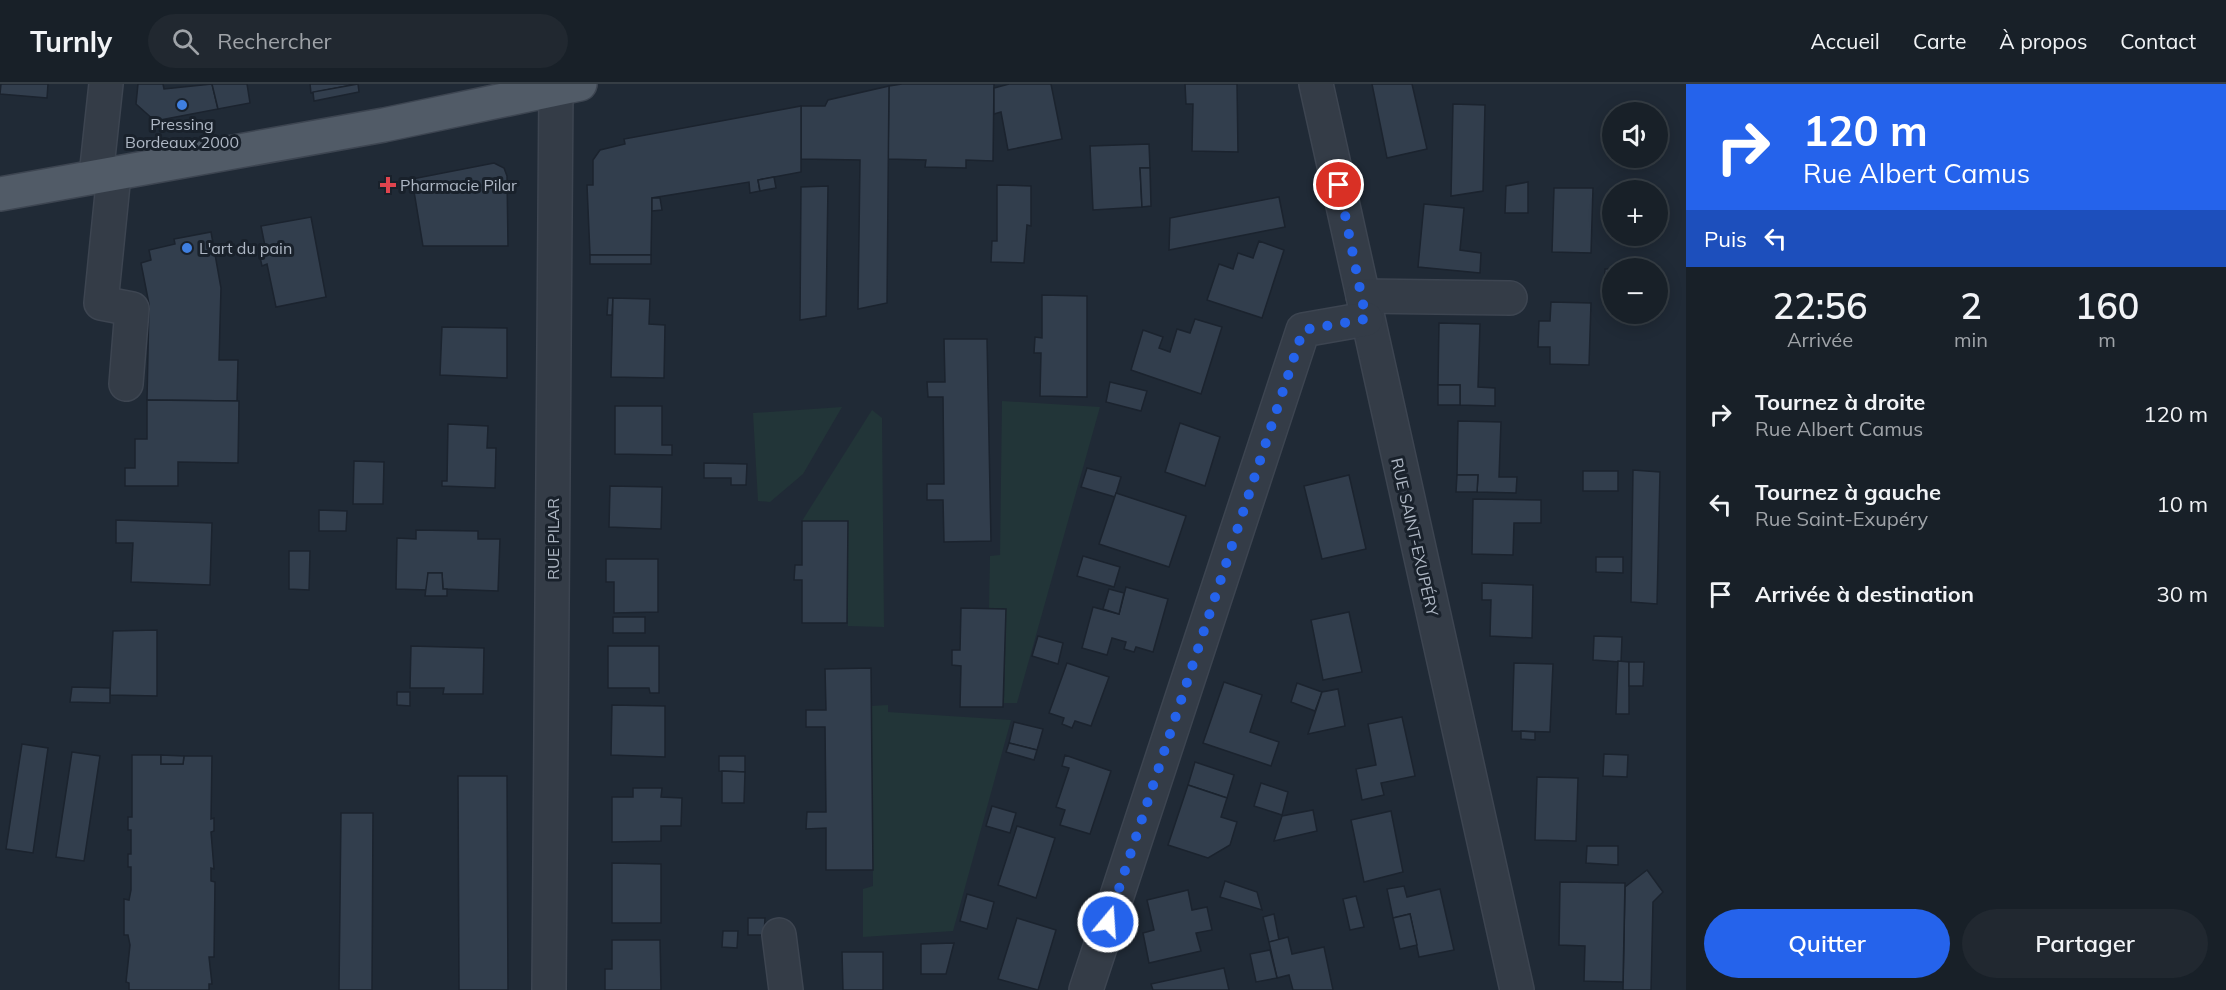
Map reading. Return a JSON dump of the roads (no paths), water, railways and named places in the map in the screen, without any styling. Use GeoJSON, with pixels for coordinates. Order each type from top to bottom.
{"type":"FeatureCollection","features":[{"type":"Feature","properties":{"kind":"main road"},"geometry":{"type":"LineString","coordinates":[[0,194],[384,124],[568,86]]}},
{"type":"Feature","properties":{"kind":"street"},"geometry":{"type":"LineString","coordinates":[[106,84],[101,303],[132,309],[126,384]]}},
{"type":"Feature","properties":{"kind":"street","name":"RUE SAINT-EXUPÉRY"},"geometry":{"type":"LineString","coordinates":[[1316,84],[1516,990]]}},
{"type":"Feature","properties":{"kind":"street","name":"RUE PILAR"},"geometry":{"type":"LineString","coordinates":[[549,990],[568,86]]}},
{"type":"Feature","properties":{"kind":"street"},"geometry":{"type":"LineString","coordinates":[[1086,990],[1303,330],[1365,307],[1510,298]]}},
{"type":"Feature","properties":{"kind":"street"},"geometry":{"type":"LineString","coordinates":[[779,935],[786,990]]}},
{"type":"Feature","properties":{"kind":"place","name":"Pressing Bordeaux 2000"},"geometry":{"type":"Point","coordinates":[182,105]}},
{"type":"Feature","properties":{"kind":"place","name":"Pharmacie Pilar"},"geometry":{"type":"Point","coordinates":[388,185]}},
{"type":"Feature","properties":{"kind":"place","name":"L'art du pain"},"geometry":{"type":"Point","coordinates":[187,248]}}]}
